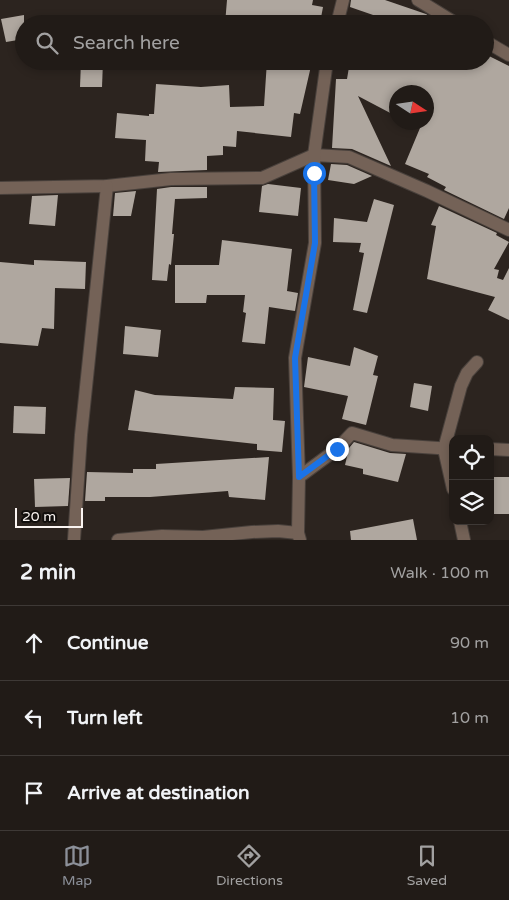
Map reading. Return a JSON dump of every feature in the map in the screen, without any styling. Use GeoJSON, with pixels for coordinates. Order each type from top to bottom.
{"type":"FeatureCollection","features":[{"type":"Feature","properties":{"kind":"street"},"geometry":{"type":"LineString","coordinates":[[339,15],[343,0]]}},
{"type":"Feature","properties":{"kind":"street"},"geometry":{"type":"LineString","coordinates":[[418,0],[442,15]]}},
{"type":"Feature","properties":{"kind":"street"},"geometry":{"type":"LineString","coordinates":[[494,46],[509,55]]}},
{"type":"Feature","properties":{"kind":"street"},"geometry":{"type":"LineString","coordinates":[[118,540],[162,536],[203,537],[278,531],[299,536],[295,358],[315,243],[314,155],[326,70]]}},
{"type":"Feature","properties":{"kind":"street"},"geometry":{"type":"LineString","coordinates":[[0,188],[107,186],[171,179],[262,178],[314,155],[349,157],[509,230]]}},
{"type":"Feature","properties":{"kind":"street"},"geometry":{"type":"LineString","coordinates":[[74,540],[81,435],[107,186]]}},
{"type":"Feature","properties":{"kind":"street"},"geometry":{"type":"LineString","coordinates":[[452,480],[448,449],[461,386],[467,373],[477,362]]}},
{"type":"Feature","properties":{"kind":"street"},"geometry":{"type":"LineString","coordinates":[[299,477],[337,449],[352,433],[392,445],[448,449]]}},
{"type":"Feature","properties":{"kind":"street"},"geometry":{"type":"LineString","coordinates":[[494,449],[509,450]]}},
{"type":"Feature","properties":{"kind":"street"},"geometry":{"type":"LineString","coordinates":[[461,525],[464,540]]}},
{"type":"Feature","properties":{"kind":"building"},"geometry":{"type":"Polygon","coordinates":[[[227,0],[313,0],[312,5],[323,7],[322,15],[226,15],[227,0]]]}},
{"type":"Feature","properties":{"kind":"building"},"geometry":{"type":"Polygon","coordinates":[[[351,0],[385,0],[428,15],[373,15],[350,7],[351,0]]]}},
{"type":"Feature","properties":{"kind":"building"},"geometry":{"type":"Polygon","coordinates":[[[15,17],[15,40],[6,42],[1,19],[15,17]]]}},
{"type":"Feature","properties":{"kind":"building"},"geometry":{"type":"Polygon","coordinates":[[[494,58],[509,66],[509,208],[504,219],[444,190],[446,187],[427,177],[429,174],[405,164],[419,130],[434,130],[434,85],[389,85],[389,112],[358,96],[391,166],[352,149],[332,148],[336,79],[347,79],[348,70],[494,70],[494,58]]]}},
{"type":"Feature","properties":{"kind":"building"},"geometry":{"type":"Polygon","coordinates":[[[81,70],[103,70],[102,87],[80,87],[81,70]]]}},
{"type":"Feature","properties":{"kind":"building"},"geometry":{"type":"Polygon","coordinates":[[[266,70],[310,70],[300,114],[294,113],[291,137],[237,131],[236,147],[223,146],[223,155],[207,156],[207,170],[158,172],[159,162],[145,161],[146,140],[115,138],[117,113],[149,116],[149,114],[154,114],[156,84],[201,87],[229,85],[230,107],[264,106],[266,70]]]}},
{"type":"Feature","properties":{"kind":"building"},"geometry":{"type":"Polygon","coordinates":[[[331,164],[347,165],[372,176],[354,184],[328,180],[331,164]]]}},
{"type":"Feature","properties":{"kind":"building"},"geometry":{"type":"Polygon","coordinates":[[[268,184],[301,188],[298,216],[259,212],[262,186],[268,184]]]}},
{"type":"Feature","properties":{"kind":"building"},"geometry":{"type":"Polygon","coordinates":[[[207,187],[207,198],[175,199],[171,265],[169,264],[167,281],[152,280],[157,189],[207,187]]]}},
{"type":"Feature","properties":{"kind":"building"},"geometry":{"type":"Polygon","coordinates":[[[136,191],[131,216],[113,216],[115,193],[136,191]]]}},
{"type":"Feature","properties":{"kind":"building"},"geometry":{"type":"Polygon","coordinates":[[[58,195],[55,226],[29,224],[32,196],[58,195]]]}},
{"type":"Feature","properties":{"kind":"building"},"geometry":{"type":"Polygon","coordinates":[[[374,199],[394,205],[367,313],[353,310],[364,253],[359,252],[361,243],[333,242],[334,218],[367,222],[374,199]]]}},
{"type":"Feature","properties":{"kind":"building"},"geometry":{"type":"Polygon","coordinates":[[[439,206],[497,233],[496,235],[509,242],[494,269],[499,270],[497,278],[503,280],[509,268],[509,320],[488,310],[495,297],[427,279],[436,226],[431,225],[439,206]]]}},
{"type":"Feature","properties":{"kind":"building"},"geometry":{"type":"Polygon","coordinates":[[[222,240],[292,249],[287,291],[298,293],[295,311],[269,307],[265,344],[242,342],[246,313],[243,312],[245,295],[207,295],[206,303],[175,303],[175,265],[219,265],[222,240]]]}},
{"type":"Feature","properties":{"kind":"building"},"geometry":{"type":"Polygon","coordinates":[[[34,260],[86,262],[85,289],[55,288],[54,329],[42,328],[38,346],[0,343],[0,262],[34,265],[34,260]]]}},
{"type":"Feature","properties":{"kind":"building"},"geometry":{"type":"Polygon","coordinates":[[[125,326],[161,330],[158,357],[123,354],[125,326]]]}},
{"type":"Feature","properties":{"kind":"building"},"geometry":{"type":"Polygon","coordinates":[[[354,347],[378,356],[373,375],[378,376],[366,425],[342,419],[348,396],[304,387],[308,357],[350,366],[354,347]]]}},
{"type":"Feature","properties":{"kind":"building"},"geometry":{"type":"Polygon","coordinates":[[[414,383],[432,386],[428,411],[410,407],[414,383]]]}},
{"type":"Feature","properties":{"kind":"building"},"geometry":{"type":"Polygon","coordinates":[[[235,387],[274,388],[273,420],[285,421],[282,452],[257,450],[257,444],[128,430],[135,390],[155,395],[233,399],[235,387]]]}},
{"type":"Feature","properties":{"kind":"building"},"geometry":{"type":"Polygon","coordinates":[[[14,406],[46,407],[45,434],[13,433],[14,406]]]}},
{"type":"Feature","properties":{"kind":"building"},"geometry":{"type":"Polygon","coordinates":[[[354,442],[390,453],[406,454],[398,482],[363,474],[363,469],[345,465],[349,448],[354,442]]]}},
{"type":"Feature","properties":{"kind":"building"},"geometry":{"type":"Polygon","coordinates":[[[269,457],[265,500],[229,497],[228,491],[150,497],[105,497],[105,501],[85,501],[87,472],[133,473],[133,469],[156,469],[156,464],[269,457]]]}},
{"type":"Feature","properties":{"kind":"building"},"geometry":{"type":"Polygon","coordinates":[[[494,477],[509,477],[509,514],[494,514],[494,477]]]}},
{"type":"Feature","properties":{"kind":"building"},"geometry":{"type":"Polygon","coordinates":[[[70,478],[68,506],[35,507],[34,479],[70,478]]]}},
{"type":"Feature","properties":{"kind":"building"},"geometry":{"type":"Polygon","coordinates":[[[413,519],[417,540],[351,540],[350,531],[413,519]]]}},
{"type":"Feature","properties":{"kind":"route"},"geometry":{"type":"LineString","coordinates":[[314,173],[315,243],[295,358],[299,477],[337,449]]}}]}
